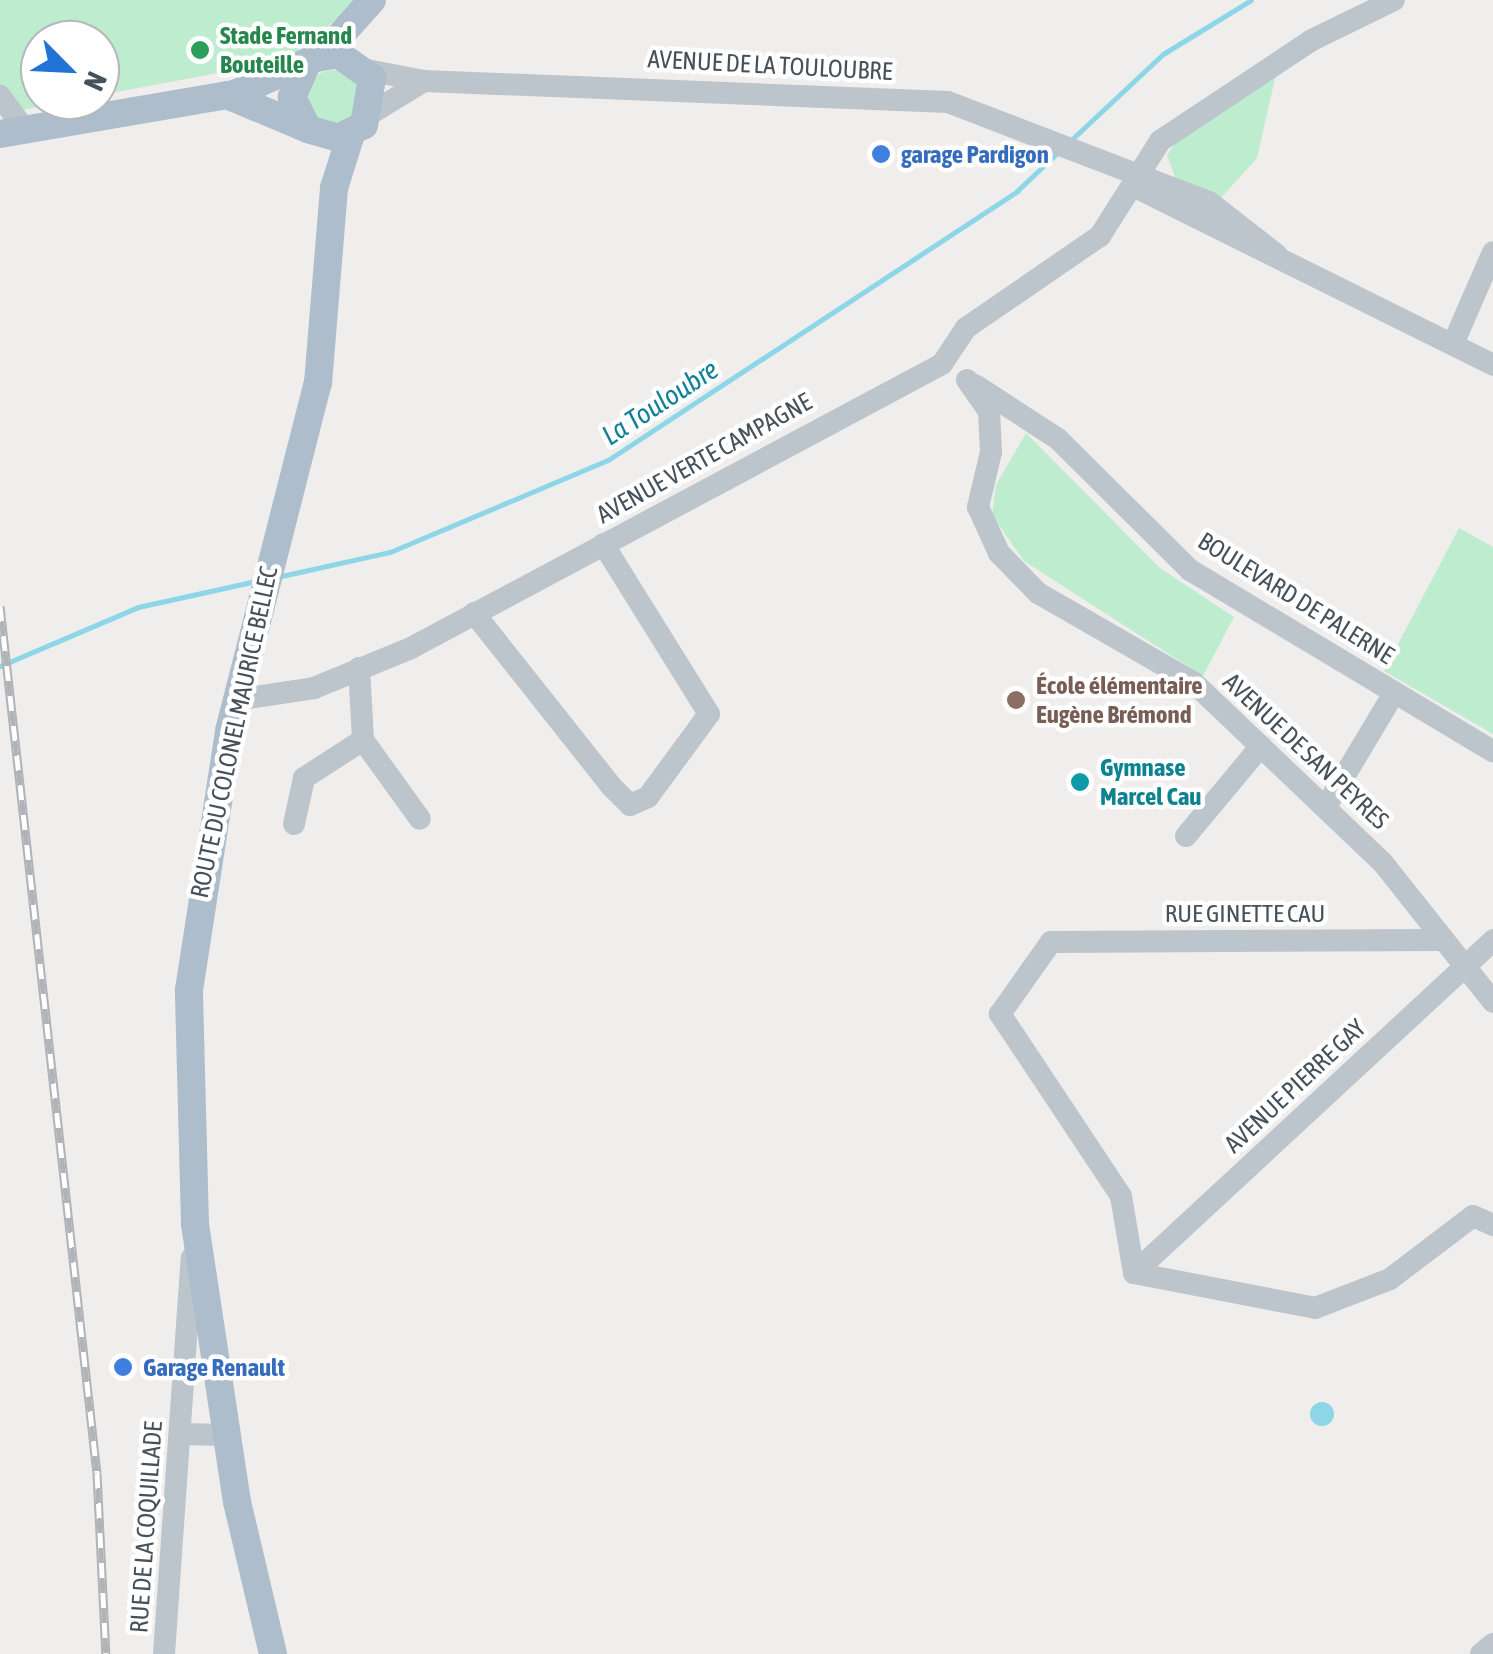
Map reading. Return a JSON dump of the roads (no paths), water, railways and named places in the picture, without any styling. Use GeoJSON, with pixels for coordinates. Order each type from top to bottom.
{"type":"FeatureCollection","features":[{"type":"Feature","properties":{"kind":"main road"},"geometry":{"type":"LineString","coordinates":[[302,122],[295,80],[370,4]]}},
{"type":"Feature","properties":{"kind":"main road"},"geometry":{"type":"LineString","coordinates":[[231,94],[302,122],[351,134],[373,112],[364,67],[370,4]]}},
{"type":"Feature","properties":{"kind":"main road"},"geometry":{"type":"LineString","coordinates":[[13,133],[231,94],[315,59],[364,67]]}},
{"type":"Feature","properties":{"kind":"main road","name":"ROUTE DU COLONEL MAURICE BELLEC"},"geometry":{"type":"LineString","coordinates":[[273,1654],[226,1436],[195,1224],[188,990],[197,892],[236,700],[321,369],[330,228],[328,183],[302,122]]}},
{"type":"Feature","properties":{"kind":"main road","name":"ROUTE DU COLONEL MAURICE BELLEC"},"geometry":{"type":"LineString","coordinates":[[330,228],[351,134]]}},
{"type":"Feature","properties":{"kind":"street","name":"AVENUE VERTE CAMPAGNE"},"geometry":{"type":"LineString","coordinates":[[236,700],[314,688],[359,668],[474,613],[942,364],[966,328],[1100,236],[1160,141],[1312,40],[1394,0]]}},
{"type":"Feature","properties":{"kind":"street","name":"AVENUE DE LA TOULOUBRE"},"geometry":{"type":"LineString","coordinates":[[364,67],[424,82],[948,102],[1048,137],[1493,366]]}},
{"type":"Feature","properties":{"kind":"street"},"geometry":{"type":"LineString","coordinates":[[373,112],[424,82]]}},
{"type":"Feature","properties":{"kind":"street"},"geometry":{"type":"LineString","coordinates":[[0,96],[13,133]]}},
{"type":"Feature","properties":{"kind":"street"},"geometry":{"type":"LineString","coordinates":[[1453,344],[1493,252]]}},
{"type":"Feature","properties":{"kind":"street","name":"BOULEVARD DE PALERNE"},"geometry":{"type":"LineString","coordinates":[[942,364],[1058,439],[1190,570],[1493,751]]}},
{"type":"Feature","properties":{"kind":"street","name":"AVENUE DE SAN PEYRES"},"geometry":{"type":"LineString","coordinates":[[967,380],[988,411],[991,452],[978,507],[999,553],[1038,593],[1193,682],[1327,805],[1416,901],[1438,940],[1493,1002]]}},
{"type":"Feature","properties":{"kind":"street"},"geometry":{"type":"LineString","coordinates":[[474,613],[611,786],[630,805],[648,797],[709,714],[603,544]]}},
{"type":"Feature","properties":{"kind":"street"},"geometry":{"type":"LineString","coordinates":[[359,668],[363,740],[420,819]]}},
{"type":"Feature","properties":{"kind":"street"},"geometry":{"type":"LineString","coordinates":[[1327,805],[1394,692]]}},
{"type":"Feature","properties":{"kind":"street"},"geometry":{"type":"LineString","coordinates":[[294,824],[304,778],[363,740]]}},
{"type":"Feature","properties":{"kind":"street"},"geometry":{"type":"LineString","coordinates":[[1186,836],[1261,746]]}},
{"type":"Feature","properties":{"kind":"street","name":"RUE GINETTE CAU"},"geometry":{"type":"LineString","coordinates":[[1134,1273],[1121,1196],[1000,1014],[1052,942],[1438,940]]}},
{"type":"Feature","properties":{"kind":"street","name":"AVENUE PIERRE GAY"},"geometry":{"type":"LineString","coordinates":[[1134,1273],[1493,940]]}},
{"type":"Feature","properties":{"kind":"street"},"geometry":{"type":"LineString","coordinates":[[1134,1273],[1315,1308],[1390,1278],[1473,1216],[1493,1226]]}},
{"type":"Feature","properties":{"kind":"street","name":"RUE DE LA COQUILLADE"},"geometry":{"type":"LineString","coordinates":[[164,1654],[195,1224]]}},
{"type":"Feature","properties":{"kind":"street"},"geometry":{"type":"LineString","coordinates":[[180,1434],[226,1436]]}},
{"type":"Feature","properties":{"kind":"street"},"geometry":{"type":"LineString","coordinates":[[1481,1654],[1493,1644]]}},
{"type":"Feature","properties":{"kind":"water"},"geometry":{"type":"Polygon","coordinates":[[[1322,1402],[1334,1414],[1322,1426],[1310,1414],[1322,1402]]]}},
{"type":"Feature","properties":{"kind":"waterway","name":"La Touloubre"},"geometry":{"type":"LineString","coordinates":[[1070,141],[1163,54],[1251,0]]}},
{"type":"Feature","properties":{"kind":"waterway","name":"La Touloubre"},"geometry":{"type":"LineString","coordinates":[[277,577],[390,552],[608,460],[1017,191],[1058,152]]}},
{"type":"Feature","properties":{"kind":"waterway","name":"La Touloubre"},"geometry":{"type":"LineString","coordinates":[[0,666],[138,607],[256,581]]}},
{"type":"Feature","properties":{"kind":"railway"},"geometry":{"type":"LineString","coordinates":[[0,606],[97,1473],[106,1654]]}},
{"type":"Feature","properties":{"kind":"place","name":"Stade Fernand Bouteille"},"geometry":{"type":"Point","coordinates":[200,50]}},
{"type":"Feature","properties":{"kind":"place","name":"garage Pardigon"},"geometry":{"type":"Point","coordinates":[881,154]}},
{"type":"Feature","properties":{"kind":"place","name":"École élémentaire Eugène Brémond"},"geometry":{"type":"Point","coordinates":[1016,700]}},
{"type":"Feature","properties":{"kind":"place","name":"Gymnase Marcel Cau"},"geometry":{"type":"Point","coordinates":[1080,782]}},
{"type":"Feature","properties":{"kind":"place","name":"Garage Renault"},"geometry":{"type":"Point","coordinates":[123,1367]}}]}
